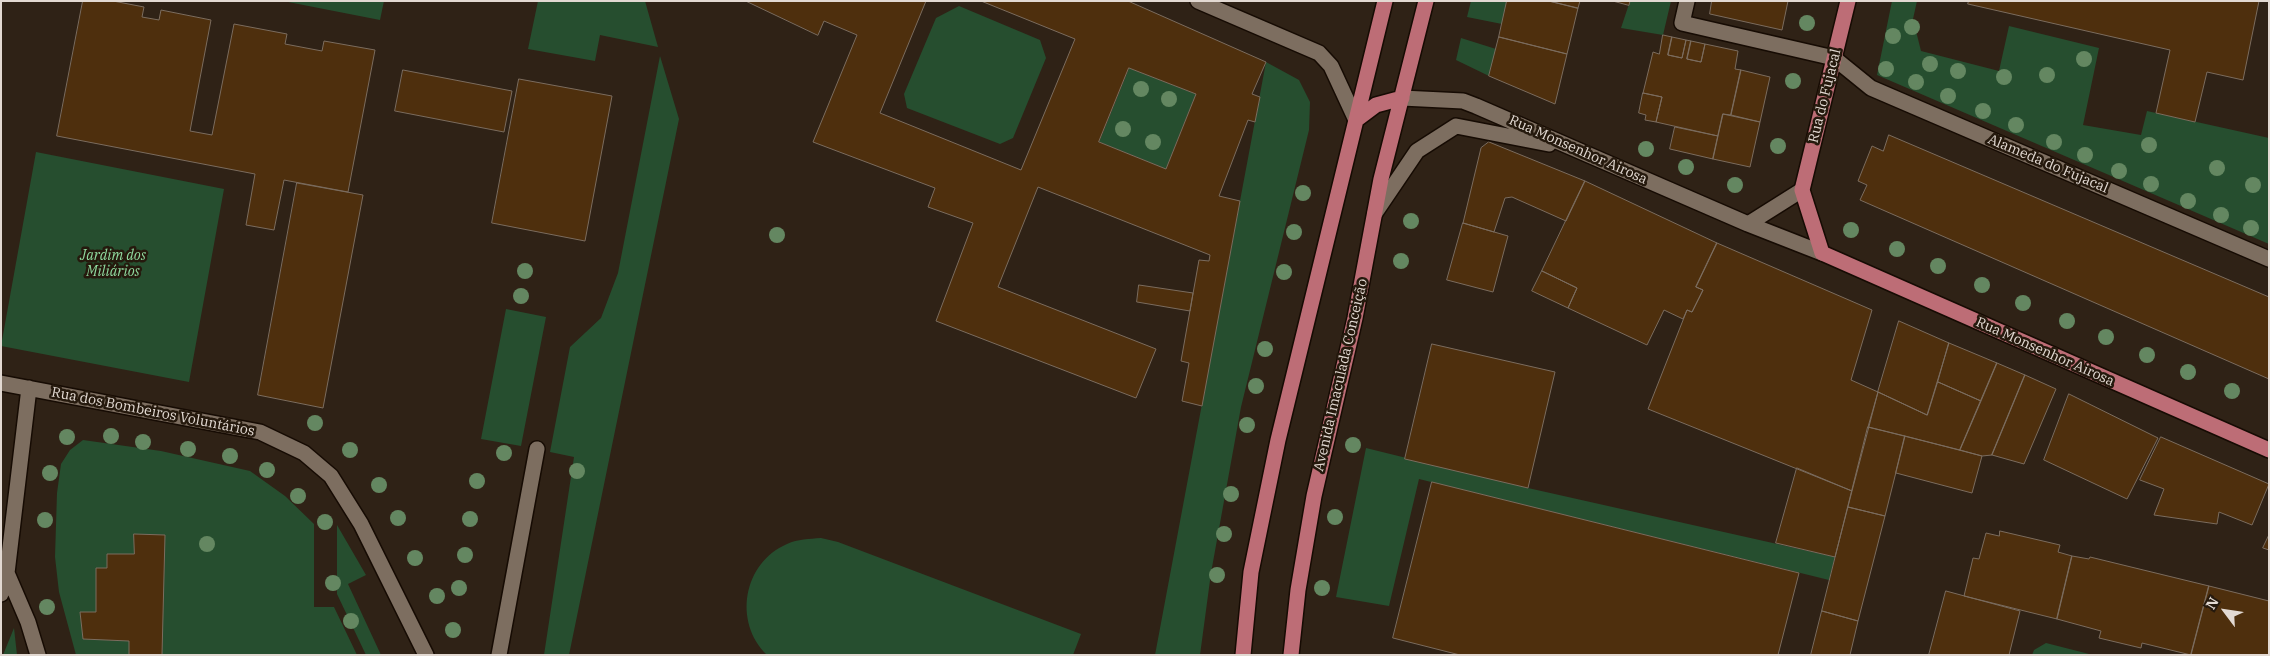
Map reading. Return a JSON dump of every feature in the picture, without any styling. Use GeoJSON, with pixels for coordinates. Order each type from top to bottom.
{"type":"FeatureCollection","features":[{"type":"Feature","properties":{"kind":"main road"},"geometry":{"type":"LineString","coordinates":[[1243,655],[1251,572],[1276,450],[1385,1]]}},
{"type":"Feature","properties":{"kind":"main road","name":"Avenida Imaculada Conceição"},"geometry":{"type":"LineString","coordinates":[[1291,655],[1298,590],[1314,496],[1355,318],[1375,213],[1426,1]]}},
{"type":"Feature","properties":{"kind":"main road","name":"Rua do Fujacal"},"geometry":{"type":"LineString","coordinates":[[1802,190],[1848,1]]}},
{"type":"Feature","properties":{"kind":"main road"},"geometry":{"type":"LineString","coordinates":[[1356,120],[1376,105],[1402,98]]}},
{"type":"Feature","properties":{"kind":"main road"},"geometry":{"type":"LineString","coordinates":[[1802,190],[1822,253]]}},
{"type":"Feature","properties":{"kind":"main road","name":"Rua Monsenhor Airosa"},"geometry":{"type":"LineString","coordinates":[[1822,253],[2269,450]]}},
{"type":"Feature","properties":{"kind":"street"},"geometry":{"type":"LineString","coordinates":[[1198,1],[1319,52],[1331,66],[1356,120]]}},
{"type":"Feature","properties":{"kind":"street"},"geometry":{"type":"LineString","coordinates":[[1687,1],[1682,23],[1834,58]]}},
{"type":"Feature","properties":{"kind":"street","name":"Alameda do Fujacal"},"geometry":{"type":"LineString","coordinates":[[1834,58],[1871,88],[2269,259]]}},
{"type":"Feature","properties":{"kind":"street","name":"Rua Monsenhor Airosa"},"geometry":{"type":"LineString","coordinates":[[1402,98],[1463,101],[1748,224],[1822,253]]}},
{"type":"Feature","properties":{"kind":"street"},"geometry":{"type":"LineString","coordinates":[[1375,213],[1417,151],[1456,126],[1577,149]]}},
{"type":"Feature","properties":{"kind":"street"},"geometry":{"type":"LineString","coordinates":[[1748,224],[1802,190]]}},
{"type":"Feature","properties":{"kind":"street","name":"Rua dos Bombeiros Voluntários"},"geometry":{"type":"LineString","coordinates":[[1,383],[260,432],[304,453],[331,476],[362,524],[426,655]]}},
{"type":"Feature","properties":{"kind":"street"},"geometry":{"type":"LineString","coordinates":[[1,594],[7,573],[29,388]]}},
{"type":"Feature","properties":{"kind":"street"},"geometry":{"type":"LineString","coordinates":[[499,655],[537,449]]}},
{"type":"Feature","properties":{"kind":"street"},"geometry":{"type":"LineString","coordinates":[[7,573],[28,622],[38,655]]}},
{"type":"Feature","properties":{"kind":"green space"},"geometry":{"type":"Polygon","coordinates":[[[283,1],[384,1],[380,20],[283,1]]]}},
{"type":"Feature","properties":{"kind":"green space"},"geometry":{"type":"Polygon","coordinates":[[[538,1],[645,1],[658,47],[600,35],[595,61],[528,49],[538,1]]]}},
{"type":"Feature","properties":{"kind":"green space"},"geometry":{"type":"Polygon","coordinates":[[[1471,1],[1507,1],[1502,24],[1467,17],[1471,1]]]}},
{"type":"Feature","properties":{"kind":"green space"},"geometry":{"type":"Polygon","coordinates":[[[1630,1],[1671,1],[1663,35],[1621,28],[1630,1]]]}},
{"type":"Feature","properties":{"kind":"green space"},"geometry":{"type":"Polygon","coordinates":[[[1892,1],[1917,1],[1913,19],[1921,51],[1999,71],[2009,26],[2099,48],[2083,125],[2141,135],[2147,111],[2269,138],[2269,244],[1877,75],[1892,1]]]}},
{"type":"Feature","properties":{"kind":"green space"},"geometry":{"type":"Polygon","coordinates":[[[959,6],[1040,40],[1046,58],[1013,138],[1000,144],[907,108],[904,94],[936,18],[959,6]]]}},
{"type":"Feature","properties":{"kind":"green space"},"geometry":{"type":"Polygon","coordinates":[[[1461,38],[1496,49],[1489,76],[1456,60],[1461,38]]]}},
{"type":"Feature","properties":{"kind":"green space"},"geometry":{"type":"Polygon","coordinates":[[[660,56],[679,119],[569,655],[544,655],[574,457],[550,452],[570,347],[601,318],[618,273],[660,56]]]}},
{"type":"Feature","properties":{"kind":"green space"},"geometry":{"type":"Polygon","coordinates":[[[1266,62],[1299,80],[1310,102],[1309,130],[1241,407],[1211,573],[1200,655],[1155,655],[1266,62]]]}},
{"type":"Feature","properties":{"kind":"green space"},"geometry":{"type":"Polygon","coordinates":[[[1129,68],[1196,94],[1166,169],[1099,142],[1129,68]]]}},
{"type":"Feature","properties":{"kind":"green space","name":"Jardim dos Miliários"},"geometry":{"type":"Polygon","coordinates":[[[36,152],[224,189],[189,382],[1,346],[36,152]]]}},
{"type":"Feature","properties":{"kind":"green space"},"geometry":{"type":"Polygon","coordinates":[[[506,309],[546,317],[521,446],[481,439],[506,309]]]}},
{"type":"Feature","properties":{"kind":"green space"},"geometry":{"type":"Polygon","coordinates":[[[83,440],[161,451],[250,471],[285,496],[314,524],[314,607],[334,607],[357,655],[76,655],[59,592],[55,557],[57,493],[61,464],[70,450],[83,440]]]}},
{"type":"Feature","properties":{"kind":"green space"},"geometry":{"type":"Polygon","coordinates":[[[1366,448],[1528,488],[1835,557],[1829,580],[1419,479],[1389,606],[1336,597],[1366,448]]]}},
{"type":"Feature","properties":{"kind":"green space"},"geometry":{"type":"Polygon","coordinates":[[[337,525],[366,575],[348,584],[381,655],[366,655],[337,594],[337,525]]]}},
{"type":"Feature","properties":{"kind":"green space"},"geometry":{"type":"Polygon","coordinates":[[[821,538],[838,542],[1081,634],[1073,655],[767,655],[756,642],[750,626],[747,610],[748,594],[752,579],[772,553],[787,544],[799,540],[821,538]]]}},
{"type":"Feature","properties":{"kind":"green space"},"geometry":{"type":"Polygon","coordinates":[[[14,628],[17,655],[3,655],[14,628]]]}},
{"type":"Feature","properties":{"kind":"green space"},"geometry":{"type":"Polygon","coordinates":[[[2046,643],[2093,655],[2032,655],[2034,650],[2046,643]]]}},
{"type":"Feature","properties":{"kind":"building"},"geometry":{"type":"Polygon","coordinates":[[[83,1],[113,1],[144,7],[142,17],[159,20],[161,10],[211,20],[190,131],[212,135],[234,24],[287,34],[285,44],[322,51],[324,41],[375,50],[348,192],[284,180],[274,230],[246,225],[255,174],[57,136],[83,1]]]}},
{"type":"Feature","properties":{"kind":"building"},"geometry":{"type":"Polygon","coordinates":[[[746,1],[926,1],[880,113],[1021,170],[1075,39],[981,1],[1128,1],[1266,62],[1252,94],[1260,97],[1255,122],[1248,120],[1219,196],[1240,201],[1202,406],[1182,401],[1189,363],[1181,361],[1199,260],[1209,261],[1210,255],[1038,187],[998,287],[1156,349],[1136,398],[936,321],[973,223],[928,207],[935,188],[813,142],[857,35],[824,21],[818,35],[746,1]],[[1129,68],[1099,142],[1166,169],[1196,94],[1129,68]]]}},
{"type":"Feature","properties":{"kind":"building"},"geometry":{"type":"Polygon","coordinates":[[[1507,1],[1549,1],[1578,8],[1567,54],[1499,37],[1507,1]]]}},
{"type":"Feature","properties":{"kind":"building"},"geometry":{"type":"Polygon","coordinates":[[[1549,1],[1580,1],[1578,8],[1549,1]]]}},
{"type":"Feature","properties":{"kind":"building"},"geometry":{"type":"Polygon","coordinates":[[[1613,1],[1630,1],[1629,5],[1613,1]]]}},
{"type":"Feature","properties":{"kind":"building"},"geometry":{"type":"Polygon","coordinates":[[[1712,1],[1788,1],[1782,30],[1710,14],[1712,1]]]}},
{"type":"Feature","properties":{"kind":"building"},"geometry":{"type":"Polygon","coordinates":[[[1969,1],[2259,1],[2243,80],[2207,72],[2195,122],[2156,113],[2170,50],[1968,4],[1969,1]]]}},
{"type":"Feature","properties":{"kind":"building"},"geometry":{"type":"Polygon","coordinates":[[[1663,35],[1672,37],[1668,55],[1682,58],[1686,40],[1691,41],[1687,59],[1701,62],[1705,44],[1738,51],[1735,69],[1741,70],[1731,115],[1723,114],[1718,136],[1656,122],[1662,97],[1643,93],[1653,52],[1659,54],[1663,35]]]}},
{"type":"Feature","properties":{"kind":"building"},"geometry":{"type":"Polygon","coordinates":[[[1499,37],[1567,54],[1555,104],[1489,76],[1499,37]]]}},
{"type":"Feature","properties":{"kind":"building"},"geometry":{"type":"Polygon","coordinates":[[[1672,37],[1686,40],[1682,58],[1668,55],[1672,37]]]}},
{"type":"Feature","properties":{"kind":"building"},"geometry":{"type":"Polygon","coordinates":[[[1691,41],[1705,44],[1701,62],[1687,59],[1691,41]]]}},
{"type":"Feature","properties":{"kind":"building"},"geometry":{"type":"Polygon","coordinates":[[[403,70],[512,91],[504,132],[395,111],[403,70]]]}},
{"type":"Feature","properties":{"kind":"building"},"geometry":{"type":"Polygon","coordinates":[[[1741,70],[1770,77],[1760,122],[1731,115],[1741,70]]]}},
{"type":"Feature","properties":{"kind":"building"},"geometry":{"type":"Polygon","coordinates":[[[519,79],[612,96],[585,241],[492,223],[519,79]]]}},
{"type":"Feature","properties":{"kind":"building"},"geometry":{"type":"Polygon","coordinates":[[[1643,93],[1662,97],[1656,122],[1645,120],[1646,115],[1639,113],[1643,93]]]}},
{"type":"Feature","properties":{"kind":"building"},"geometry":{"type":"Polygon","coordinates":[[[1723,114],[1760,122],[1750,167],[1713,159],[1723,114]]]}},
{"type":"Feature","properties":{"kind":"building"},"geometry":{"type":"Polygon","coordinates":[[[1675,127],[1718,136],[1713,159],[1670,149],[1675,127]]]}},
{"type":"Feature","properties":{"kind":"building"},"geometry":{"type":"Polygon","coordinates":[[[1889,135],[2269,297],[2269,379],[1860,200],[1867,185],[1858,181],[1872,146],[1883,151],[1889,135]]]}},
{"type":"Feature","properties":{"kind":"building"},"geometry":{"type":"Polygon","coordinates":[[[1489,142],[1585,181],[1566,221],[1512,197],[1505,198],[1494,232],[1463,223],[1481,148],[1489,142]]]}},
{"type":"Feature","properties":{"kind":"building"},"geometry":{"type":"Polygon","coordinates":[[[1585,181],[1717,243],[1696,287],[1703,290],[1692,312],[1687,310],[1683,319],[1664,310],[1647,345],[1568,308],[1577,288],[1542,271],[1585,181]]]}},
{"type":"Feature","properties":{"kind":"building"},"geometry":{"type":"Polygon","coordinates":[[[297,183],[363,195],[323,408],[258,395],[297,183]]]}},
{"type":"Feature","properties":{"kind":"building"},"geometry":{"type":"Polygon","coordinates":[[[1463,223],[1508,236],[1493,292],[1447,280],[1463,223]]]}},
{"type":"Feature","properties":{"kind":"building"},"geometry":{"type":"Polygon","coordinates":[[[1717,243],[1872,310],[1851,380],[1878,392],[1852,491],[1648,409],[1687,310],[1692,312],[1703,290],[1696,287],[1717,243]]]}},
{"type":"Feature","properties":{"kind":"building"},"geometry":{"type":"Polygon","coordinates":[[[1542,271],[1577,288],[1568,308],[1532,291],[1542,271]]]}},
{"type":"Feature","properties":{"kind":"building"},"geometry":{"type":"Polygon","coordinates":[[[1139,285],[1193,293],[1190,311],[1137,302],[1139,285]]]}},
{"type":"Feature","properties":{"kind":"building"},"geometry":{"type":"Polygon","coordinates":[[[1899,321],[1949,343],[1927,415],[1878,392],[1899,321]]]}},
{"type":"Feature","properties":{"kind":"building"},"geometry":{"type":"Polygon","coordinates":[[[1949,343],[1997,363],[1981,401],[1938,382],[1949,343]]]}},
{"type":"Feature","properties":{"kind":"building"},"geometry":{"type":"Polygon","coordinates":[[[1432,344],[1555,372],[1528,488],[1405,459],[1432,344]]]}},
{"type":"Feature","properties":{"kind":"building"},"geometry":{"type":"Polygon","coordinates":[[[1997,363],[2025,375],[1992,455],[1982,456],[1960,450],[1997,363]]]}},
{"type":"Feature","properties":{"kind":"building"},"geometry":{"type":"Polygon","coordinates":[[[2025,375],[2056,389],[2024,464],[1992,455],[2025,375]]]}},
{"type":"Feature","properties":{"kind":"building"},"geometry":{"type":"Polygon","coordinates":[[[1938,382],[1981,401],[1960,450],[1868,427],[1878,392],[1927,415],[1938,382]]]}},
{"type":"Feature","properties":{"kind":"building"},"geometry":{"type":"Polygon","coordinates":[[[2069,394],[2158,438],[2127,499],[2044,460],[2069,394]]]}},
{"type":"Feature","properties":{"kind":"building"},"geometry":{"type":"Polygon","coordinates":[[[1868,427],[1905,436],[1885,516],[1848,507],[1868,427]]]}},
{"type":"Feature","properties":{"kind":"building"},"geometry":{"type":"Polygon","coordinates":[[[1905,436],[1982,456],[1972,493],[1896,473],[1905,436]]]}},
{"type":"Feature","properties":{"kind":"building"},"geometry":{"type":"Polygon","coordinates":[[[2161,437],[2269,484],[2252,525],[2219,512],[2217,524],[2154,515],[2164,489],[2140,480],[2161,437]]]}},
{"type":"Feature","properties":{"kind":"building"},"geometry":{"type":"Polygon","coordinates":[[[1797,468],[1852,491],[1835,557],[1776,543],[1797,468]]]}},
{"type":"Feature","properties":{"kind":"building"},"geometry":{"type":"Polygon","coordinates":[[[1432,482],[1799,573],[1778,655],[1460,655],[1393,638],[1432,482]]]}},
{"type":"Feature","properties":{"kind":"building"},"geometry":{"type":"Polygon","coordinates":[[[1848,507],[1885,516],[1858,621],[1822,611],[1848,507]]]}},
{"type":"Feature","properties":{"kind":"building"},"geometry":{"type":"Polygon","coordinates":[[[2000,531],[2060,545],[2058,552],[2072,556],[2057,619],[1964,596],[1973,558],[1979,559],[1986,533],[1999,536],[2000,531]]]}},
{"type":"Feature","properties":{"kind":"building"},"geometry":{"type":"Polygon","coordinates":[[[134,534],[165,535],[162,655],[129,655],[129,641],[83,639],[80,612],[96,612],[96,568],[107,568],[107,554],[134,554],[134,534]]]}},
{"type":"Feature","properties":{"kind":"building"},"geometry":{"type":"Polygon","coordinates":[[[2269,535],[2269,550],[2263,548],[2269,535]]]}},
{"type":"Feature","properties":{"kind":"building"},"geometry":{"type":"Polygon","coordinates":[[[2072,556],[2089,559],[2090,557],[2209,586],[2191,655],[2142,643],[2141,648],[2099,638],[2101,631],[2057,619],[2072,556]]]}},
{"type":"Feature","properties":{"kind":"building"},"geometry":{"type":"Polygon","coordinates":[[[2209,586],[2269,601],[2269,655],[2191,655],[2209,586]]]}},
{"type":"Feature","properties":{"kind":"building"},"geometry":{"type":"Polygon","coordinates":[[[1946,591],[2020,611],[2009,655],[1929,655],[1946,591]]]}},
{"type":"Feature","properties":{"kind":"building"},"geometry":{"type":"Polygon","coordinates":[[[1822,611],[1858,621],[1850,655],[1811,655],[1822,611]]]}}]}
